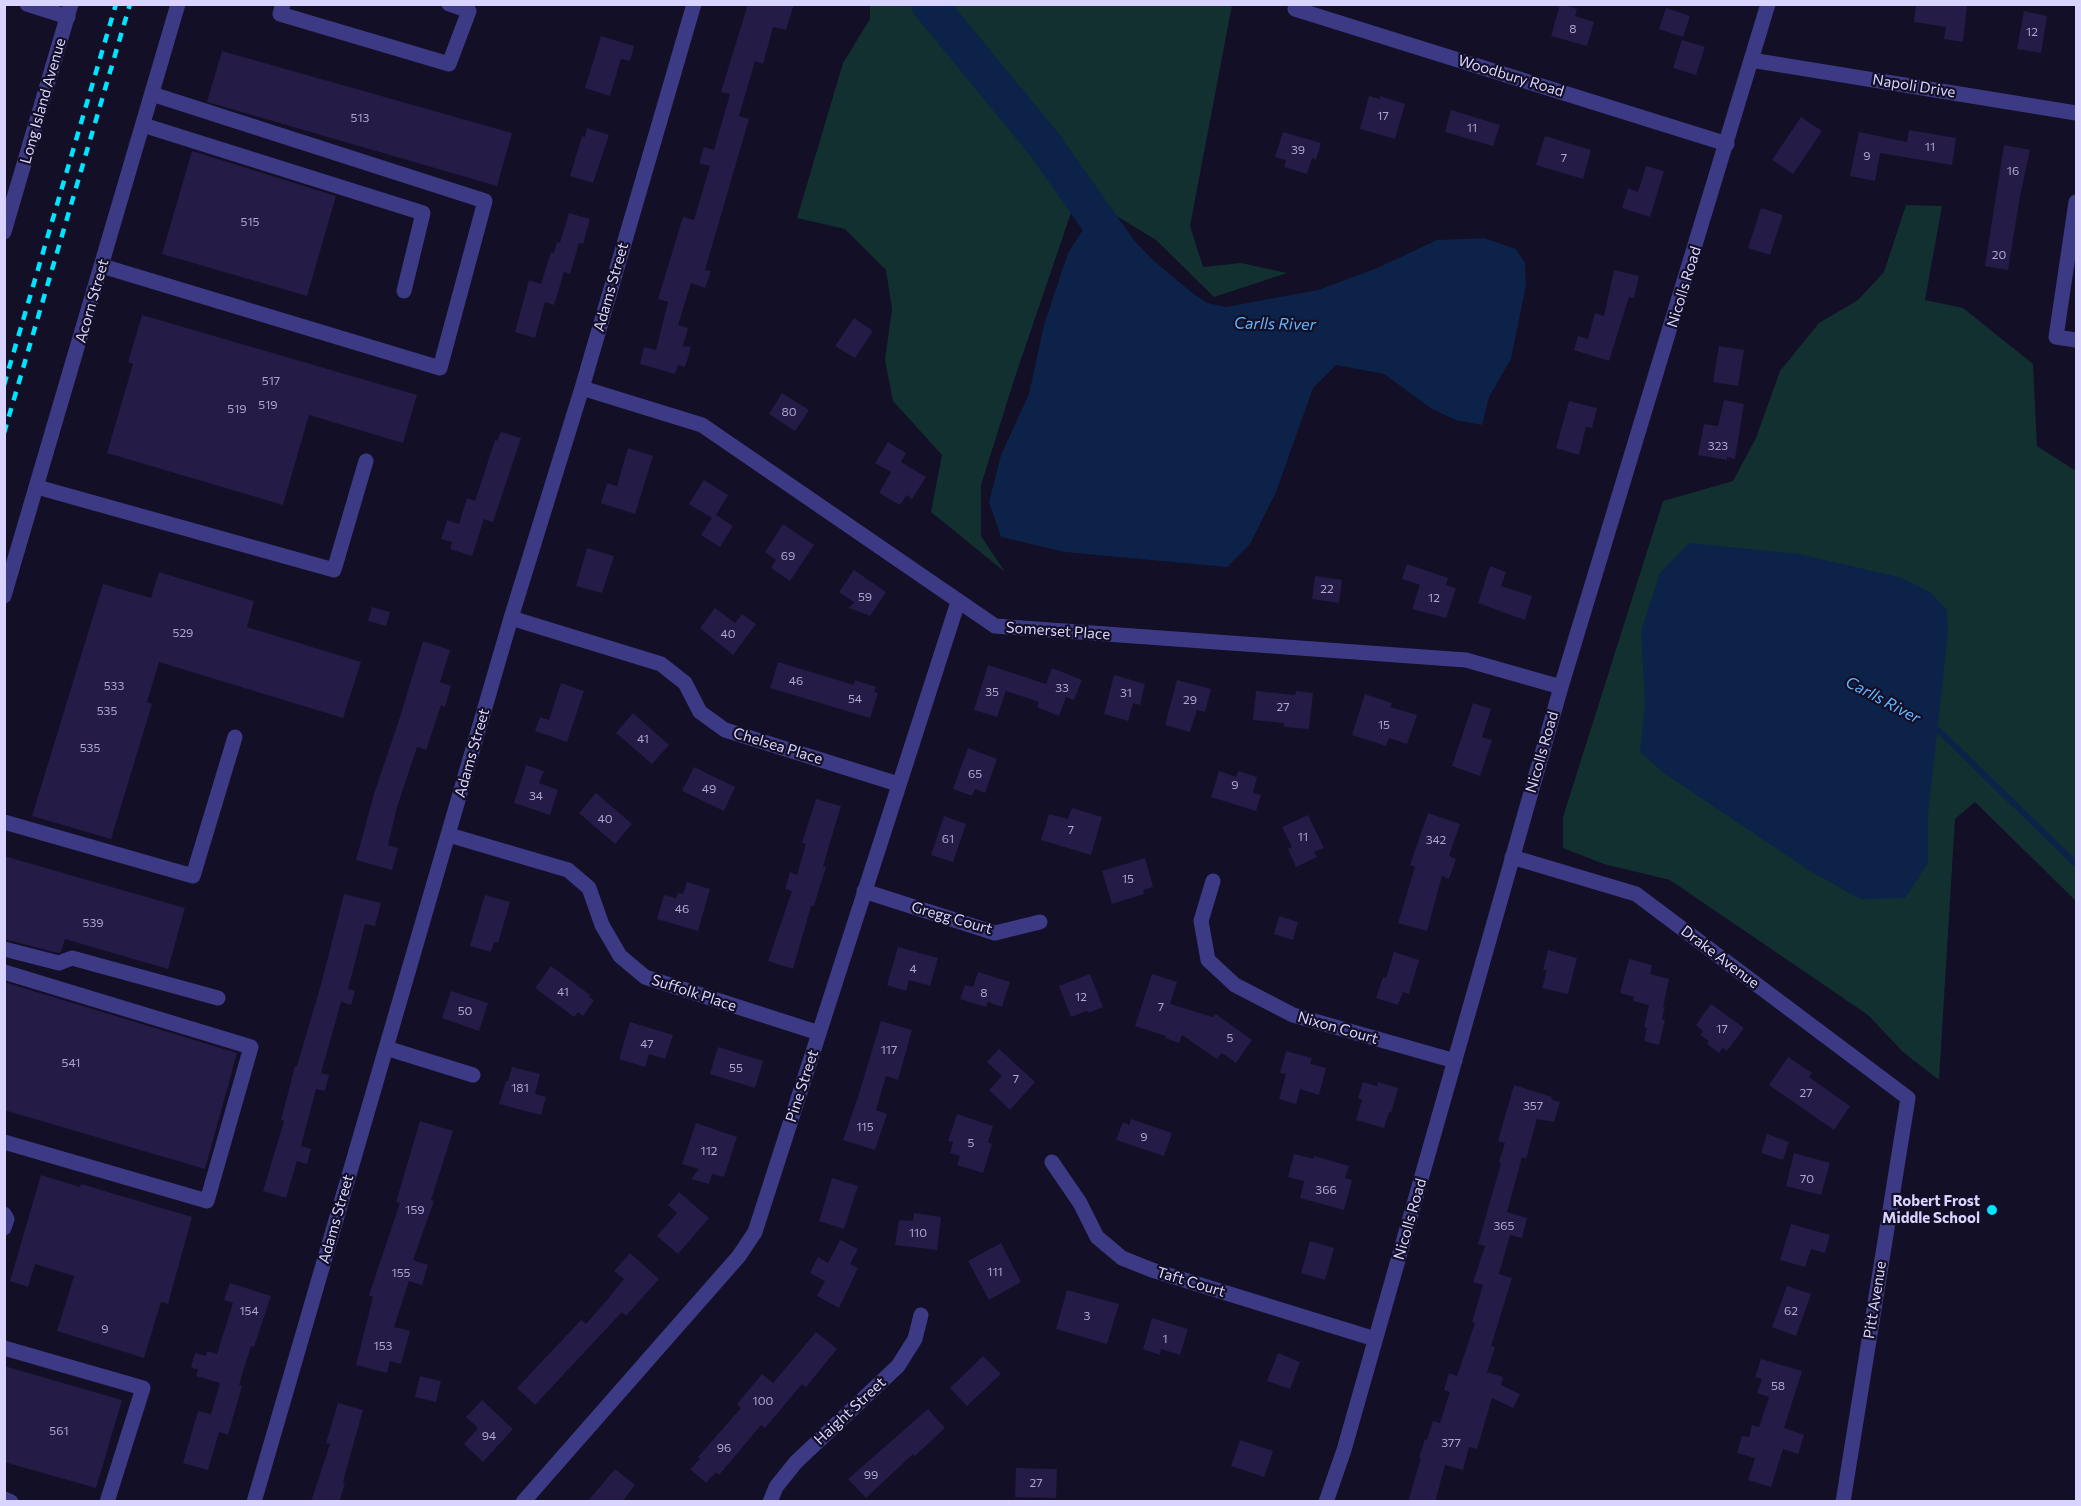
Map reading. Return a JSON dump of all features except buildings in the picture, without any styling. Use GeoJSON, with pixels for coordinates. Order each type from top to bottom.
{"type":"FeatureCollection","features":[{"type":"Feature","properties":{"kind":"street"},"geometry":{"type":"LineString","coordinates":[[27,4],[70,11]]}},
{"type":"Feature","properties":{"kind":"street","name":"Acorn Street"},"geometry":{"type":"LineString","coordinates":[[4,596],[178,4]]}},
{"type":"Feature","properties":{"kind":"street"},"geometry":{"type":"LineString","coordinates":[[283,4],[280,14],[449,64],[469,10],[449,4]]}},
{"type":"Feature","properties":{"kind":"street","name":"Adams Street"},"geometry":{"type":"LineString","coordinates":[[254,1502],[511,618],[582,388],[694,4]]}},
{"type":"Feature","properties":{"kind":"street","name":"Nicolls Road"},"geometry":{"type":"LineString","coordinates":[[1326,1502],[1344,1450],[1561,687],[1768,4]]}},
{"type":"Feature","properties":{"kind":"street","name":"Woodbury Road"},"geometry":{"type":"LineString","coordinates":[[1295,9],[1727,144]]}},
{"type":"Feature","properties":{"kind":"street","name":"Long Island Avenue"},"geometry":{"type":"LineString","coordinates":[[4,232],[70,11]]}},
{"type":"Feature","properties":{"kind":"street","name":"Napoli Drive"},"geometry":{"type":"LineString","coordinates":[[1751,60],[2076,113]]}},
{"type":"Feature","properties":{"kind":"street"},"geometry":{"type":"LineString","coordinates":[[102,266],[440,368],[485,201],[152,94]]}},
{"type":"Feature","properties":{"kind":"street"},"geometry":{"type":"LineString","coordinates":[[143,124],[423,213],[404,291]]}},
{"type":"Feature","properties":{"kind":"street"},"geometry":{"type":"LineString","coordinates":[[2076,202],[2056,337],[2076,340]]}},
{"type":"Feature","properties":{"kind":"street","name":"Somerset Place"},"geometry":{"type":"LineString","coordinates":[[582,388],[702,424],[995,626],[1466,660],[1561,687]]}},
{"type":"Feature","properties":{"kind":"street"},"geometry":{"type":"LineString","coordinates":[[37,487],[334,570],[366,461]]}},
{"type":"Feature","properties":{"kind":"street","name":"Pine Street"},"geometry":{"type":"LineString","coordinates":[[523,1502],[739,1256],[755,1232],[958,602]]}},
{"type":"Feature","properties":{"kind":"street","name":"Chelsea Place"},"geometry":{"type":"LineString","coordinates":[[511,618],[662,664],[685,683],[700,712],[725,730],[898,784]]}},
{"type":"Feature","properties":{"kind":"street"},"geometry":{"type":"LineString","coordinates":[[4,822],[193,876],[235,737]]}},
{"type":"Feature","properties":{"kind":"street","name":"Suffolk Place"},"geometry":{"type":"LineString","coordinates":[[449,835],[568,870],[589,888],[602,926],[620,956],[645,977],[819,1033]]}},
{"type":"Feature","properties":{"kind":"street","name":"Drake Avenue"},"geometry":{"type":"LineString","coordinates":[[1512,857],[1636,894],[1908,1098]]}},
{"type":"Feature","properties":{"kind":"street","name":"Nixon Court"},"geometry":{"type":"LineString","coordinates":[[1214,881],[1201,921],[1208,960],[1235,985],[1293,1016],[1455,1061]]}},
{"type":"Feature","properties":{"kind":"street","name":"Gregg Court"},"geometry":{"type":"LineString","coordinates":[[864,891],[995,933],[1040,922]]}},
{"type":"Feature","properties":{"kind":"street"},"geometry":{"type":"LineString","coordinates":[[4,949],[59,963],[72,958],[218,998]]}},
{"type":"Feature","properties":{"kind":"street"},"geometry":{"type":"LineString","coordinates":[[4,972],[251,1047],[207,1201],[4,1142]]}},
{"type":"Feature","properties":{"kind":"street"},"geometry":{"type":"LineString","coordinates":[[386,1048],[473,1075]]}},
{"type":"Feature","properties":{"kind":"street","name":"Pitt Avenue"},"geometry":{"type":"LineString","coordinates":[[1843,1502],[1908,1098]]}},
{"type":"Feature","properties":{"kind":"street","name":"Taft Court"},"geometry":{"type":"LineString","coordinates":[[1052,1162],[1080,1203],[1097,1236],[1122,1258],[1152,1270],[1375,1339]]}},
{"type":"Feature","properties":{"kind":"street"},"geometry":{"type":"LineString","coordinates":[[4,1214],[7,1219],[4,1228]]}},
{"type":"Feature","properties":{"kind":"street","name":"Haight Street"},"geometry":{"type":"LineString","coordinates":[[770,1502],[776,1487],[796,1462],[898,1366],[915,1339],[921,1315]]}},
{"type":"Feature","properties":{"kind":"street"},"geometry":{"type":"LineString","coordinates":[[4,1348],[143,1388],[107,1502]]}},
{"type":"Feature","properties":{"kind":"street"},"geometry":{"type":"LineString","coordinates":[[4,1499],[11,1502]]}},
{"type":"Feature","properties":{"kind":"green space"},"geometry":{"type":"Polygon","coordinates":[[[870,5],[1232,5],[1190,226],[1203,267],[1241,263],[1287,273],[1214,297],[1156,240],[1097,204],[1086,188],[1073,207],[981,485],[981,536],[1005,572],[931,512],[942,455],[893,401],[885,360],[892,309],[886,270],[845,229],[797,218],[843,63],[870,19],[870,5]]]}},
{"type":"Feature","properties":{"kind":"green space"},"geometry":{"type":"Polygon","coordinates":[[[1906,205],[1942,206],[1925,300],[1963,308],[2033,364],[2037,446],[2076,471],[2076,901],[1975,802],[1955,819],[1939,1080],[1903,1052],[1868,1015],[1670,880],[1604,864],[1563,848],[1563,817],[1663,501],[1733,481],[1756,438],[1780,371],[1819,323],[1858,300],[1884,272],[1906,205]]]}},
{"type":"Feature","properties":{"kind":"water"},"geometry":{"type":"Polygon","coordinates":[[[1093,214],[1116,222],[1153,260],[1191,292],[1207,303],[1226,307],[1318,290],[1375,269],[1437,240],[1484,238],[1516,249],[1525,263],[1526,285],[1511,359],[1489,397],[1482,425],[1456,420],[1432,409],[1384,374],[1336,365],[1313,388],[1276,492],[1250,544],[1227,567],[1065,552],[1001,537],[989,502],[1001,455],[1029,394],[1044,325],[1068,253],[1093,214]]]}},
{"type":"Feature","properties":{"kind":"water"},"geometry":{"type":"Polygon","coordinates":[[[1689,543],[1799,554],[1902,578],[1930,592],[1947,610],[1948,632],[1928,815],[1928,863],[1905,898],[1860,899],[1810,871],[1665,774],[1640,752],[1645,703],[1641,631],[1660,573],[1689,543]]]}},
{"type":"Feature","properties":{"kind":"waterway","name":"Carlls River"},"geometry":{"type":"LineString","coordinates":[[929,4],[1044,144],[1121,253]]}},
{"type":"Feature","properties":{"kind":"waterway","name":"Carlls River"},"geometry":{"type":"LineString","coordinates":[[1931,726],[1937,729],[2076,864]]}},
{"type":"Feature","properties":{"kind":"railway"},"geometry":{"type":"LineString","coordinates":[[4,385],[116,4]]}},
{"type":"Feature","properties":{"kind":"railway"},"geometry":{"type":"LineString","coordinates":[[4,433],[130,4]]}},
{"type":"Feature","properties":{"kind":"place","name":"Robert Frost Middle School"},"geometry":{"type":"Point","coordinates":[1992,1210]}}]}
